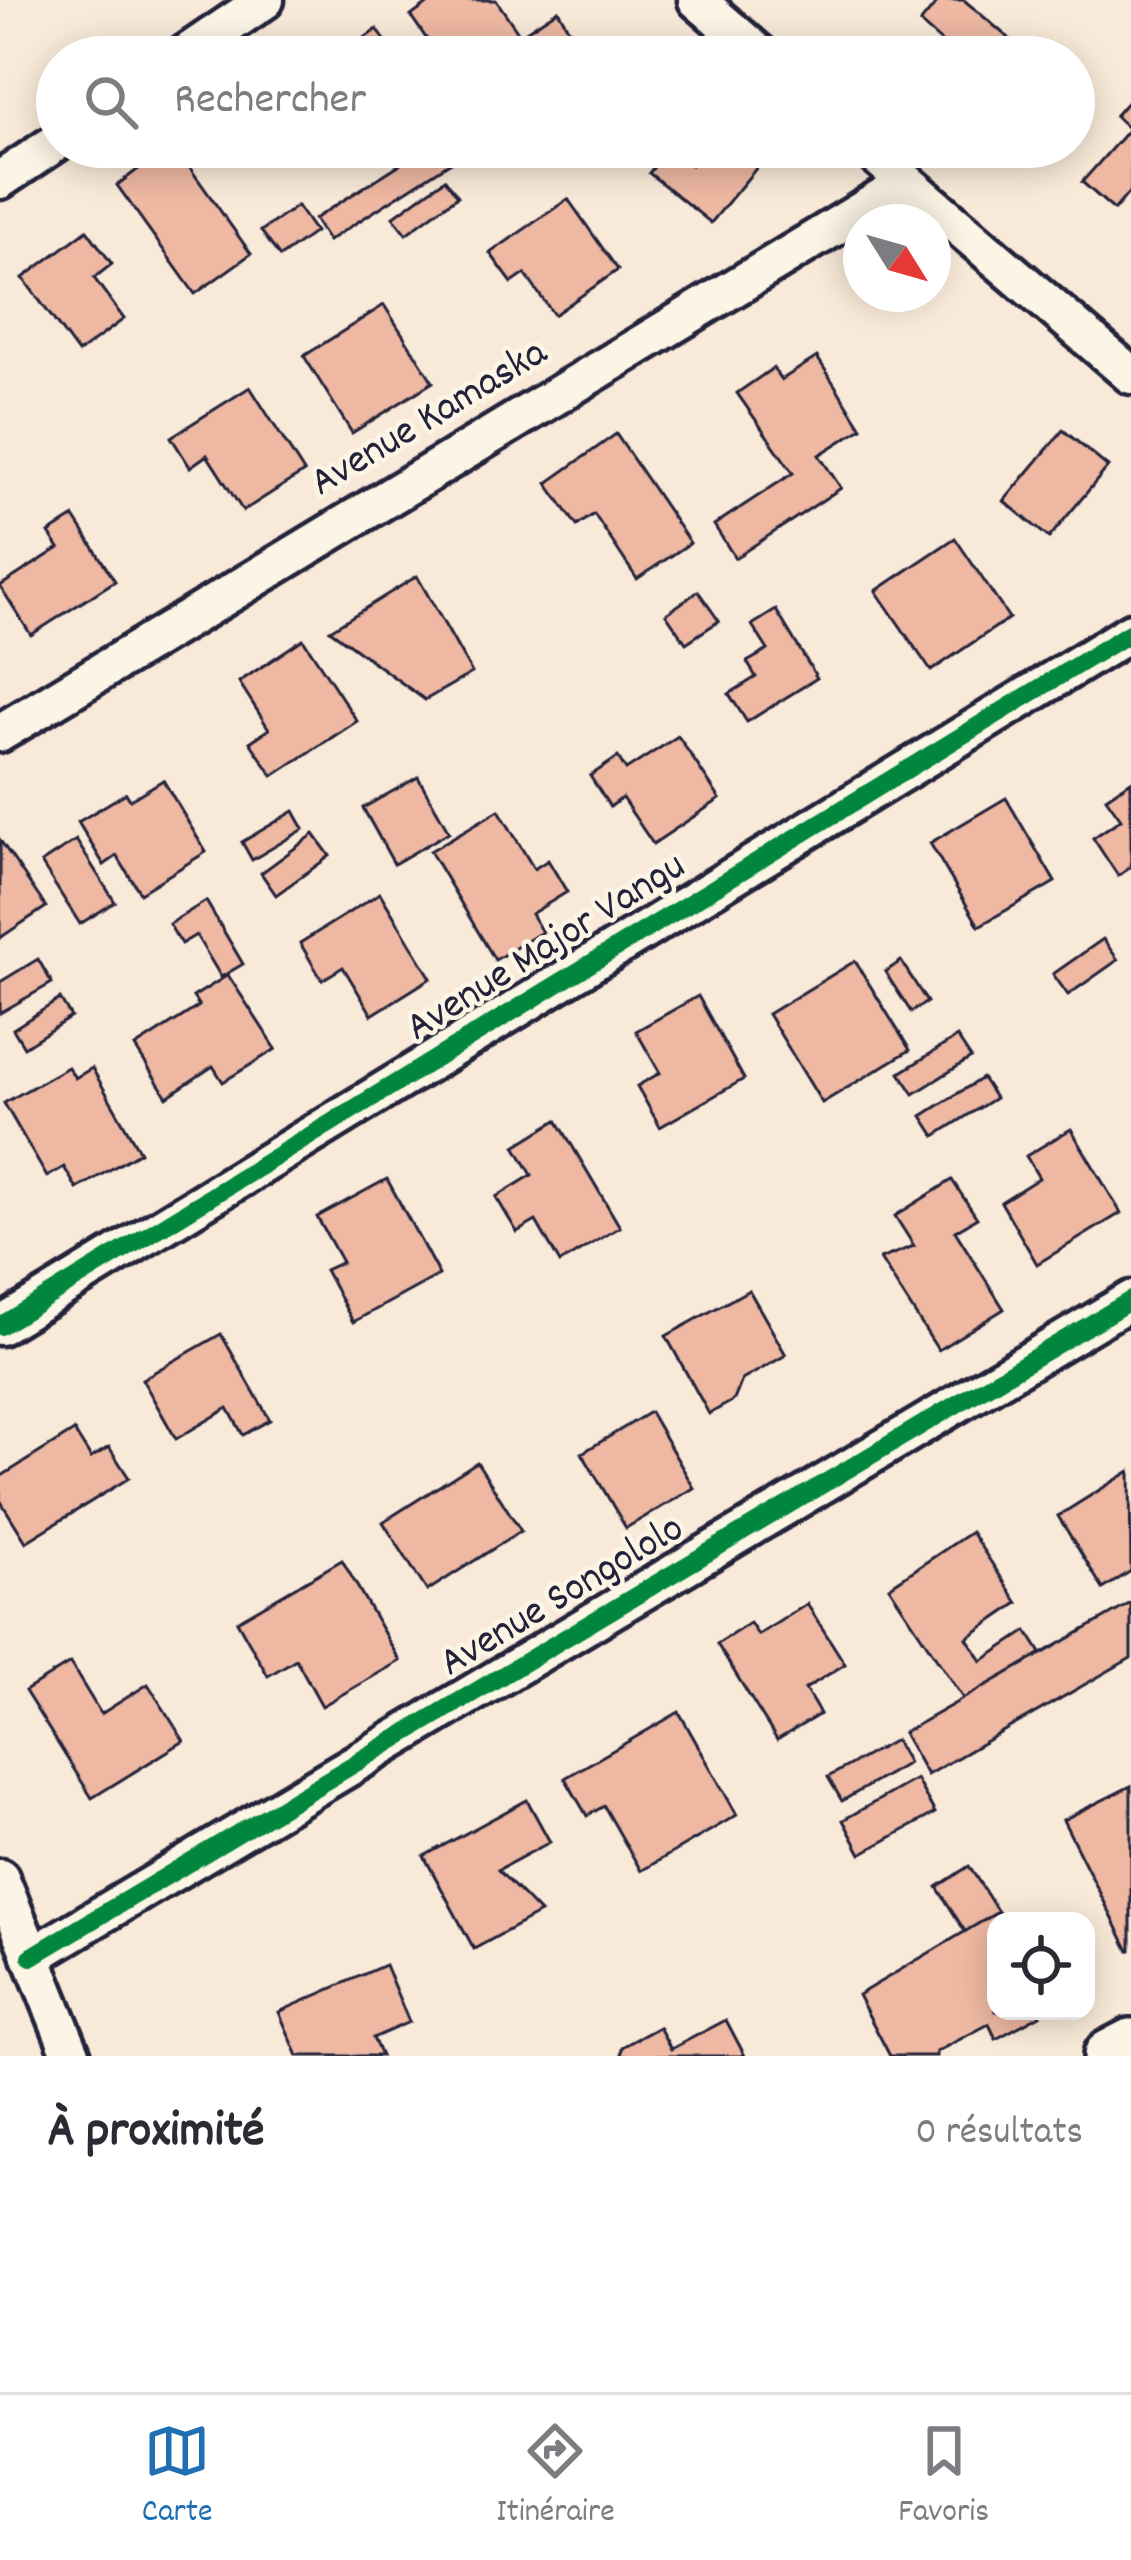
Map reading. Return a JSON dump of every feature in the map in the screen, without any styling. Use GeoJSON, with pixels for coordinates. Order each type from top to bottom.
{"type":"FeatureCollection","features":[{"type":"Feature","properties":{"kind":"main road"},"geometry":{"type":"LineString","coordinates":[[1110,2056],[1131,2045]]}},
{"type":"Feature","properties":{"kind":"street"},"geometry":{"type":"LineString","coordinates":[[212,36],[265,0]]}},
{"type":"Feature","properties":{"kind":"street"},"geometry":{"type":"LineString","coordinates":[[697,0],[739,36]]}},
{"type":"Feature","properties":{"kind":"street"},"geometry":{"type":"LineString","coordinates":[[0,180],[36,156]]}},
{"type":"Feature","properties":{"kind":"street"},"geometry":{"type":"LineString","coordinates":[[890,168],[1131,375]]}},
{"type":"Feature","properties":{"kind":"street","name":"Avenue Kamaska"},"geometry":{"type":"LineString","coordinates":[[0,734],[907,183]]}},
{"type":"Feature","properties":{"kind":"street","name":"Avenue Major Vangu"},"geometry":{"type":"LineString","coordinates":[[0,1326],[1131,632]]}},
{"type":"Feature","properties":{"kind":"street","name":"Avenue Songololo"},"geometry":{"type":"LineString","coordinates":[[31,1957],[1131,1300]]}},
{"type":"Feature","properties":{"kind":"street"},"geometry":{"type":"LineString","coordinates":[[0,1878],[72,2056]]}},
{"type":"Feature","properties":{"kind":"building"},"geometry":{"type":"Polygon","coordinates":[[[433,0],[496,0],[520,35],[558,10],[572,36],[425,36],[411,16],[433,0]]]}},
{"type":"Feature","properties":{"kind":"building"},"geometry":{"type":"Polygon","coordinates":[[[939,0],[964,0],[1006,36],[935,36],[920,23],[939,0]]]}},
{"type":"Feature","properties":{"kind":"building"},"geometry":{"type":"Polygon","coordinates":[[[1131,98],[1131,190],[1114,210],[1082,182],[1129,129],[1115,116],[1131,98]]]}},
{"type":"Feature","properties":{"kind":"building"},"geometry":{"type":"Polygon","coordinates":[[[140,168],[190,168],[251,254],[195,294],[117,185],[140,168]]]}},
{"type":"Feature","properties":{"kind":"building"},"geometry":{"type":"Polygon","coordinates":[[[394,168],[442,168],[328,241],[314,219],[394,168]]]}},
{"type":"Feature","properties":{"kind":"building"},"geometry":{"type":"Polygon","coordinates":[[[653,168],[756,168],[711,223],[649,173],[653,168]]]}},
{"type":"Feature","properties":{"kind":"building"},"geometry":{"type":"Polygon","coordinates":[[[445,179],[458,196],[406,234],[393,217],[445,179]]]}},
{"type":"Feature","properties":{"kind":"building"},"geometry":{"type":"Polygon","coordinates":[[[568,199],[618,270],[554,315],[525,274],[512,283],[490,253],[568,199]]]}},
{"type":"Feature","properties":{"kind":"building"},"geometry":{"type":"Polygon","coordinates":[[[297,206],[315,232],[280,257],[261,231],[297,206]]]}},
{"type":"Feature","properties":{"kind":"building"},"geometry":{"type":"Polygon","coordinates":[[[87,230],[112,264],[94,278],[124,319],[78,353],[23,278],[87,230]]]}},
{"type":"Feature","properties":{"kind":"building"},"geometry":{"type":"Polygon","coordinates":[[[384,305],[433,382],[352,433],[304,356],[384,305]]]}},
{"type":"Feature","properties":{"kind":"building"},"geometry":{"type":"Polygon","coordinates":[[[817,357],[862,428],[819,455],[841,488],[735,558],[714,525],[793,473],[737,393],[773,368],[781,380],[817,357]]]}},
{"type":"Feature","properties":{"kind":"building"},"geometry":{"type":"Polygon","coordinates":[[[250,387],[304,472],[243,511],[207,455],[190,467],[171,437],[250,387]]]}},
{"type":"Feature","properties":{"kind":"building"},"geometry":{"type":"Polygon","coordinates":[[[1063,430],[1108,467],[1049,538],[1004,501],[1063,430]]]}},
{"type":"Feature","properties":{"kind":"building"},"geometry":{"type":"Polygon","coordinates":[[[616,434],[690,543],[637,579],[594,514],[577,526],[547,483],[616,434]]]}},
{"type":"Feature","properties":{"kind":"building"},"geometry":{"type":"Polygon","coordinates":[[[74,517],[115,581],[31,635],[0,586],[59,548],[49,533],[74,517]]]}},
{"type":"Feature","properties":{"kind":"building"},"geometry":{"type":"Polygon","coordinates":[[[955,538],[1009,618],[931,671],[876,591],[955,538]]]}},
{"type":"Feature","properties":{"kind":"building"},"geometry":{"type":"Polygon","coordinates":[[[417,576],[472,673],[425,700],[330,630],[417,576]]]}},
{"type":"Feature","properties":{"kind":"building"},"geometry":{"type":"Polygon","coordinates":[[[698,591],[719,621],[686,643],[666,614],[698,591]]]}},
{"type":"Feature","properties":{"kind":"building"},"geometry":{"type":"Polygon","coordinates":[[[776,610],[817,678],[747,722],[729,694],[756,677],[747,662],[768,650],[752,625],[776,610]]]}},
{"type":"Feature","properties":{"kind":"building"},"geometry":{"type":"Polygon","coordinates":[[[303,639],[357,721],[273,776],[250,742],[269,729],[239,682],[303,639]]]}},
{"type":"Feature","properties":{"kind":"building"},"geometry":{"type":"Polygon","coordinates":[[[678,736],[720,799],[653,844],[622,798],[610,807],[590,776],[618,757],[626,770],[678,736]]]}},
{"type":"Feature","properties":{"kind":"building"},"geometry":{"type":"Polygon","coordinates":[[[418,777],[449,832],[394,864],[363,808],[418,777]]]}},
{"type":"Feature","properties":{"kind":"building"},"geometry":{"type":"Polygon","coordinates":[[[163,780],[206,852],[140,893],[117,856],[104,865],[78,822],[126,793],[130,800],[163,780]]]}},
{"type":"Feature","properties":{"kind":"building"},"geometry":{"type":"Polygon","coordinates":[[[1131,781],[1131,867],[1118,876],[1093,838],[1121,819],[1106,798],[1131,781]]]}},
{"type":"Feature","properties":{"kind":"building"},"geometry":{"type":"Polygon","coordinates":[[[1006,798],[1055,882],[979,926],[930,843],[1006,798]]]}},
{"type":"Feature","properties":{"kind":"building"},"geometry":{"type":"Polygon","coordinates":[[[499,810],[534,869],[548,860],[567,892],[531,914],[542,932],[495,960],[430,851],[499,810]]]}},
{"type":"Feature","properties":{"kind":"building"},"geometry":{"type":"Polygon","coordinates":[[[294,811],[304,829],[252,860],[242,842],[294,811]]]}},
{"type":"Feature","properties":{"kind":"building"},"geometry":{"type":"Polygon","coordinates":[[[314,834],[330,856],[276,895],[261,873],[314,834]]]}},
{"type":"Feature","properties":{"kind":"building"},"geometry":{"type":"Polygon","coordinates":[[[0,840],[46,907],[0,938],[0,840]]]}},
{"type":"Feature","properties":{"kind":"building"},"geometry":{"type":"Polygon","coordinates":[[[76,840],[115,902],[80,924],[41,863],[76,840]]]}},
{"type":"Feature","properties":{"kind":"building"},"geometry":{"type":"Polygon","coordinates":[[[380,893],[431,978],[372,1015],[343,967],[322,980],[300,943],[380,893]]]}},
{"type":"Feature","properties":{"kind":"building"},"geometry":{"type":"Polygon","coordinates":[[[206,901],[243,964],[221,977],[196,935],[181,944],[169,924],[206,901]]]}},
{"type":"Feature","properties":{"kind":"building"},"geometry":{"type":"Polygon","coordinates":[[[1103,939],[1118,960],[1068,995],[1053,974],[1103,939]]]}},
{"type":"Feature","properties":{"kind":"building"},"geometry":{"type":"Polygon","coordinates":[[[38,959],[52,983],[0,1013],[0,982],[38,959]]]}},
{"type":"Feature","properties":{"kind":"building"},"geometry":{"type":"Polygon","coordinates":[[[855,961],[910,1050],[822,1103],[768,1014],[855,961]]]}},
{"type":"Feature","properties":{"kind":"building"},"geometry":{"type":"Polygon","coordinates":[[[901,961],[927,1002],[911,1012],[885,972],[901,961]]]}},
{"type":"Feature","properties":{"kind":"building"},"geometry":{"type":"Polygon","coordinates":[[[228,975],[276,1049],[223,1082],[213,1066],[167,1097],[135,1047],[199,1006],[193,997],[228,975]]]}},
{"type":"Feature","properties":{"kind":"building"},"geometry":{"type":"Polygon","coordinates":[[[698,996],[744,1079],[660,1127],[637,1086],[660,1073],[636,1031],[698,996]]]}},
{"type":"Feature","properties":{"kind":"building"},"geometry":{"type":"Polygon","coordinates":[[[60,999],[71,1017],[24,1047],[13,1029],[60,999]]]}},
{"type":"Feature","properties":{"kind":"building"},"geometry":{"type":"Polygon","coordinates":[[[957,1037],[971,1058],[914,1094],[900,1073],[957,1037]]]}},
{"type":"Feature","properties":{"kind":"building"},"geometry":{"type":"Polygon","coordinates":[[[68,1067],[75,1078],[92,1068],[140,1152],[77,1189],[64,1167],[47,1177],[4,1103],[68,1067]]]}},
{"type":"Feature","properties":{"kind":"building"},"geometry":{"type":"Polygon","coordinates":[[[982,1078],[995,1098],[935,1136],[922,1116],[982,1078]]]}},
{"type":"Feature","properties":{"kind":"building"},"geometry":{"type":"Polygon","coordinates":[[[557,1120],[620,1227],[560,1263],[536,1221],[517,1232],[496,1197],[532,1175],[515,1146],[557,1120]]]}},
{"type":"Feature","properties":{"kind":"building"},"geometry":{"type":"Polygon","coordinates":[[[1071,1129],[1121,1213],[1037,1264],[1001,1202],[1039,1178],[1026,1156],[1071,1129]]]}},
{"type":"Feature","properties":{"kind":"building"},"geometry":{"type":"Polygon","coordinates":[[[387,1179],[439,1275],[353,1322],[325,1270],[342,1262],[317,1217],[387,1179]]]}},
{"type":"Feature","properties":{"kind":"building"},"geometry":{"type":"Polygon","coordinates":[[[952,1180],[977,1218],[955,1231],[1004,1309],[938,1350],[880,1259],[914,1246],[895,1216],[952,1180]]]}},
{"type":"Feature","properties":{"kind":"building"},"geometry":{"type":"Polygon","coordinates":[[[749,1290],[786,1355],[742,1380],[734,1400],[709,1414],[666,1336],[749,1290]]]}},
{"type":"Feature","properties":{"kind":"building"},"geometry":{"type":"Polygon","coordinates":[[[221,1334],[270,1420],[243,1435],[228,1408],[176,1439],[142,1379],[221,1334]]]}},
{"type":"Feature","properties":{"kind":"building"},"geometry":{"type":"Polygon","coordinates":[[[650,1412],[694,1488],[626,1528],[582,1453],[650,1412]]]}},
{"type":"Feature","properties":{"kind":"building"},"geometry":{"type":"Polygon","coordinates":[[[74,1431],[91,1458],[109,1447],[129,1478],[26,1542],[0,1500],[0,1477],[74,1431]]]}},
{"type":"Feature","properties":{"kind":"building"},"geometry":{"type":"Polygon","coordinates":[[[477,1462],[521,1531],[427,1591],[383,1522],[477,1462]]]}},
{"type":"Feature","properties":{"kind":"building"},"geometry":{"type":"Polygon","coordinates":[[[1130,1471],[1131,1571],[1103,1589],[1058,1516],[1130,1471]]]}},
{"type":"Feature","properties":{"kind":"building"},"geometry":{"type":"Polygon","coordinates":[[[971,1532],[1018,1603],[967,1638],[982,1661],[1027,1631],[1041,1653],[966,1703],[889,1587],[971,1532]]]}},
{"type":"Feature","properties":{"kind":"building"},"geometry":{"type":"Polygon","coordinates":[[[342,1560],[400,1661],[322,1706],[296,1659],[268,1676],[237,1621],[342,1560]]]}},
{"type":"Feature","properties":{"kind":"building"},"geometry":{"type":"Polygon","coordinates":[[[1131,1603],[1131,1658],[927,1775],[903,1733],[1131,1603]]]}},
{"type":"Feature","properties":{"kind":"building"},"geometry":{"type":"Polygon","coordinates":[[[807,1604],[845,1664],[805,1689],[820,1714],[777,1740],[717,1644],[750,1623],[758,1635],[807,1604]]]}},
{"type":"Feature","properties":{"kind":"building"},"geometry":{"type":"Polygon","coordinates":[[[70,1663],[101,1714],[148,1684],[184,1741],[92,1798],[25,1691],[70,1663]]]}},
{"type":"Feature","properties":{"kind":"building"},"geometry":{"type":"Polygon","coordinates":[[[679,1712],[737,1815],[641,1871],[604,1806],[587,1816],[565,1778],[679,1712]]]}},
{"type":"Feature","properties":{"kind":"building"},"geometry":{"type":"Polygon","coordinates":[[[895,1740],[908,1763],[842,1801],[828,1777],[895,1740]]]}},
{"type":"Feature","properties":{"kind":"building"},"geometry":{"type":"Polygon","coordinates":[[[916,1779],[935,1813],[861,1854],[843,1820],[916,1779]]]}},
{"type":"Feature","properties":{"kind":"building"},"geometry":{"type":"Polygon","coordinates":[[[1131,1786],[1131,1950],[1129,1951],[1063,1820],[1131,1786]]]}},
{"type":"Feature","properties":{"kind":"building"},"geometry":{"type":"Polygon","coordinates":[[[527,1800],[550,1842],[498,1870],[540,1913],[474,1949],[424,1856],[527,1800]]]}},
{"type":"Feature","properties":{"kind":"building"},"geometry":{"type":"Polygon","coordinates":[[[969,1866],[998,1912],[987,1912],[987,1919],[966,1933],[937,1887],[969,1866]]]}},
{"type":"Feature","properties":{"kind":"building"},"geometry":{"type":"Polygon","coordinates":[[[987,1919],[987,2020],[1031,2020],[996,2039],[989,2024],[936,2056],[890,2056],[858,1995],[987,1919]]]}},
{"type":"Feature","properties":{"kind":"building"},"geometry":{"type":"Polygon","coordinates":[[[385,1965],[409,2022],[373,2038],[381,2056],[298,2056],[279,2012],[385,1965]]]}},
{"type":"Feature","properties":{"kind":"building"},"geometry":{"type":"Polygon","coordinates":[[[726,2020],[745,2056],[621,2056],[622,2047],[659,2027],[671,2049],[726,2020]]]}},
{"type":"Feature","properties":{"kind":"cycle path"},"geometry":{"type":"LineString","coordinates":[[0,1326],[1131,632]]}},
{"type":"Feature","properties":{"kind":"cycle path"},"geometry":{"type":"LineString","coordinates":[[31,1957],[1131,1300]]}}]}
